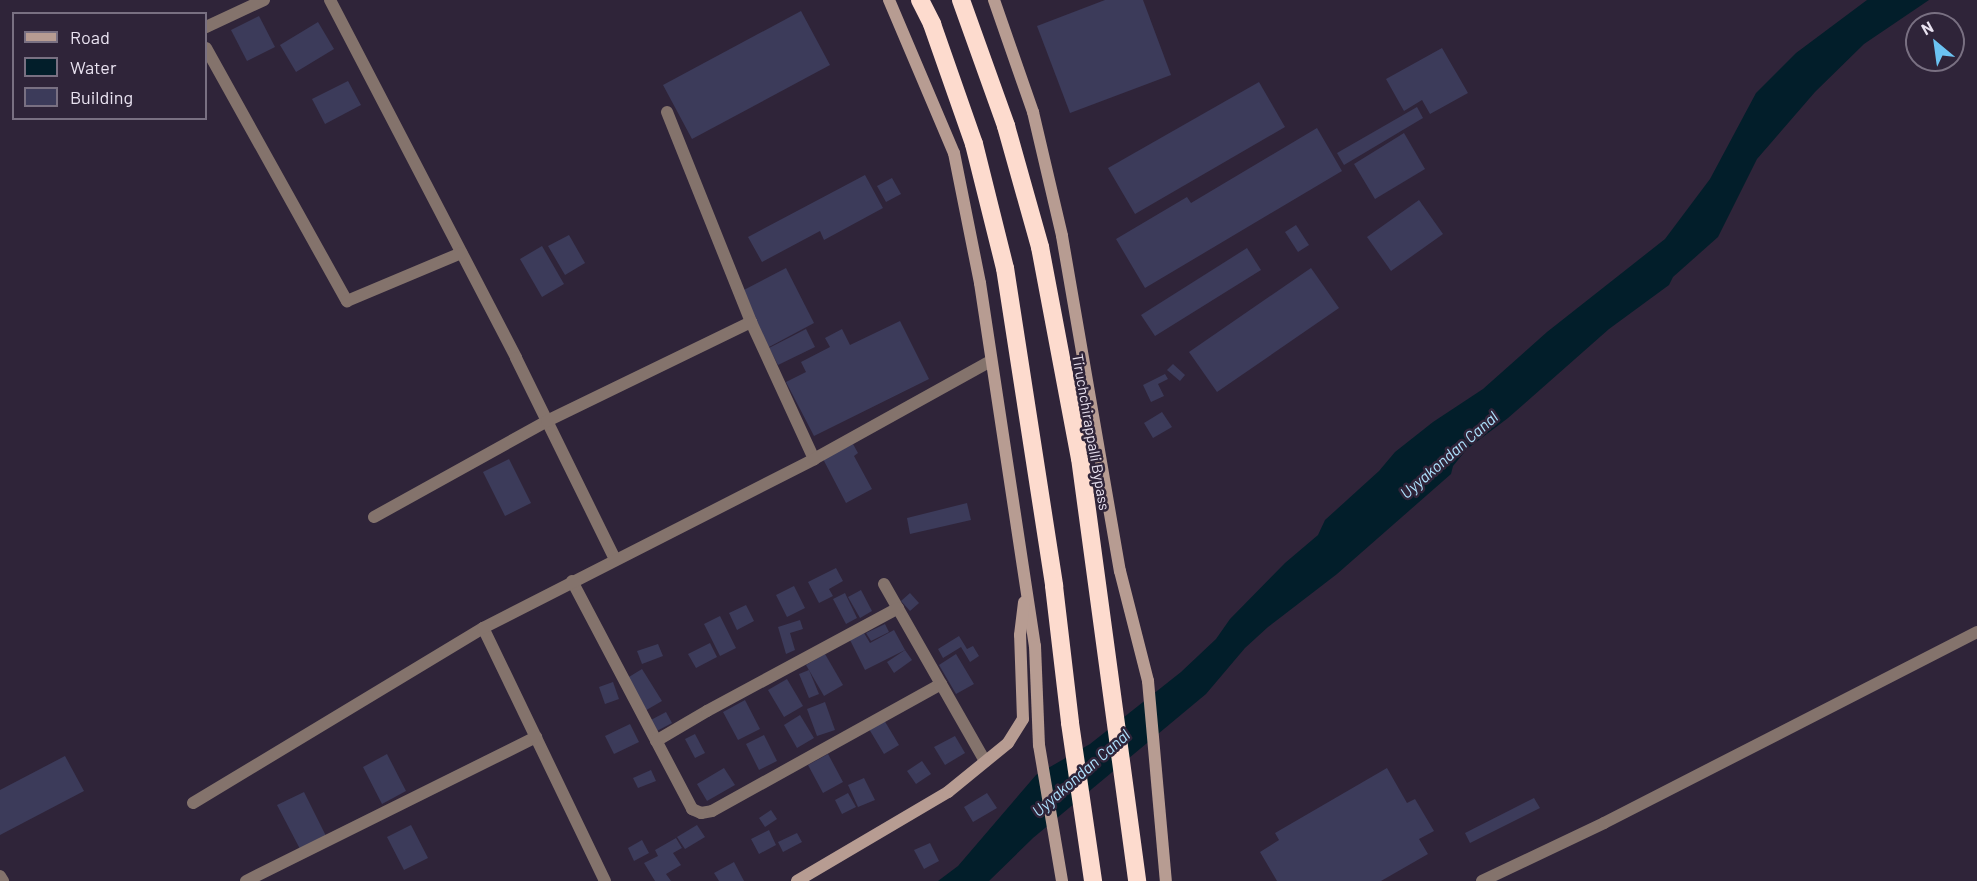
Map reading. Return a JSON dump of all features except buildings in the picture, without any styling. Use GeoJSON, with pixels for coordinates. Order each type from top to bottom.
{"type":"FeatureCollection","features":[{"type":"Feature","properties":{"kind":"highway"},"geometry":{"type":"LineString","coordinates":[[920,0],[932,24],[974,144],[1005,268],[1054,586],[1070,723],[1093,881]]}},
{"type":"Feature","properties":{"kind":"highway","name":"Tiruchchirappalli Bypass"},"geometry":{"type":"LineString","coordinates":[[961,0],[1006,126],[1040,247],[1080,458],[1137,881]]}},
{"type":"Feature","properties":{"kind":"street"},"geometry":{"type":"LineString","coordinates":[[207,27],[264,0]]}},
{"type":"Feature","properties":{"kind":"street"},"geometry":{"type":"LineString","coordinates":[[330,0],[547,421],[615,559]]}},
{"type":"Feature","properties":{"kind":"street"},"geometry":{"type":"LineString","coordinates":[[889,0],[954,153],[980,283],[1035,646],[1039,745],[1062,881]]}},
{"type":"Feature","properties":{"kind":"street"},"geometry":{"type":"LineString","coordinates":[[994,0],[1033,112],[1062,236],[1120,570],[1148,681],[1157,758],[1166,881]]}},
{"type":"Feature","properties":{"kind":"street"},"geometry":{"type":"LineString","coordinates":[[207,50],[347,300],[461,253]]}},
{"type":"Feature","properties":{"kind":"street"},"geometry":{"type":"LineString","coordinates":[[667,112],[751,322],[814,459]]}},
{"type":"Feature","properties":{"kind":"street"},"geometry":{"type":"LineString","coordinates":[[374,517],[547,421],[751,322]]}},
{"type":"Feature","properties":{"kind":"street"},"geometry":{"type":"LineString","coordinates":[[193,803],[483,628],[814,459],[991,361]]}},
{"type":"Feature","properties":{"kind":"street"},"geometry":{"type":"LineString","coordinates":[[572,581],[692,809],[700,813],[712,811],[941,684]]}},
{"type":"Feature","properties":{"kind":"street"},"geometry":{"type":"LineString","coordinates":[[884,584],[985,762]]}},
{"type":"Feature","properties":{"kind":"street"},"geometry":{"type":"LineString","coordinates":[[797,881],[948,792],[1008,743],[1023,719],[1020,635],[1026,586]]}},
{"type":"Feature","properties":{"kind":"street"},"geometry":{"type":"LineString","coordinates":[[656,741],[898,608]]}},
{"type":"Feature","properties":{"kind":"street"},"geometry":{"type":"LineString","coordinates":[[483,628],[605,881]]}},
{"type":"Feature","properties":{"kind":"street"},"geometry":{"type":"LineString","coordinates":[[1482,881],[1604,823],[1977,632]]}},
{"type":"Feature","properties":{"kind":"street"},"geometry":{"type":"LineString","coordinates":[[246,881],[536,737]]}},
{"type":"Feature","properties":{"kind":"street"},"geometry":{"type":"LineString","coordinates":[[0,876],[3,881]]}},
{"type":"Feature","properties":{"kind":"water","name":"Uyyakondan Canal"},"geometry":{"type":"Polygon","coordinates":[[[1867,0],[1929,0],[1911,12],[1905,12],[1905,16],[1864,44],[1815,92],[1757,159],[1718,237],[1673,277],[1669,285],[1609,329],[1508,418],[1467,449],[1453,466],[1451,474],[1337,574],[1268,627],[1245,648],[1206,694],[1033,838],[989,881],[938,881],[958,866],[1036,775],[1090,744],[1181,672],[1216,639],[1230,619],[1285,563],[1318,535],[1325,520],[1379,471],[1395,452],[1433,422],[1483,389],[1547,332],[1665,239],[1710,179],[1756,93],[1796,53],[1867,0]]]}}]}
